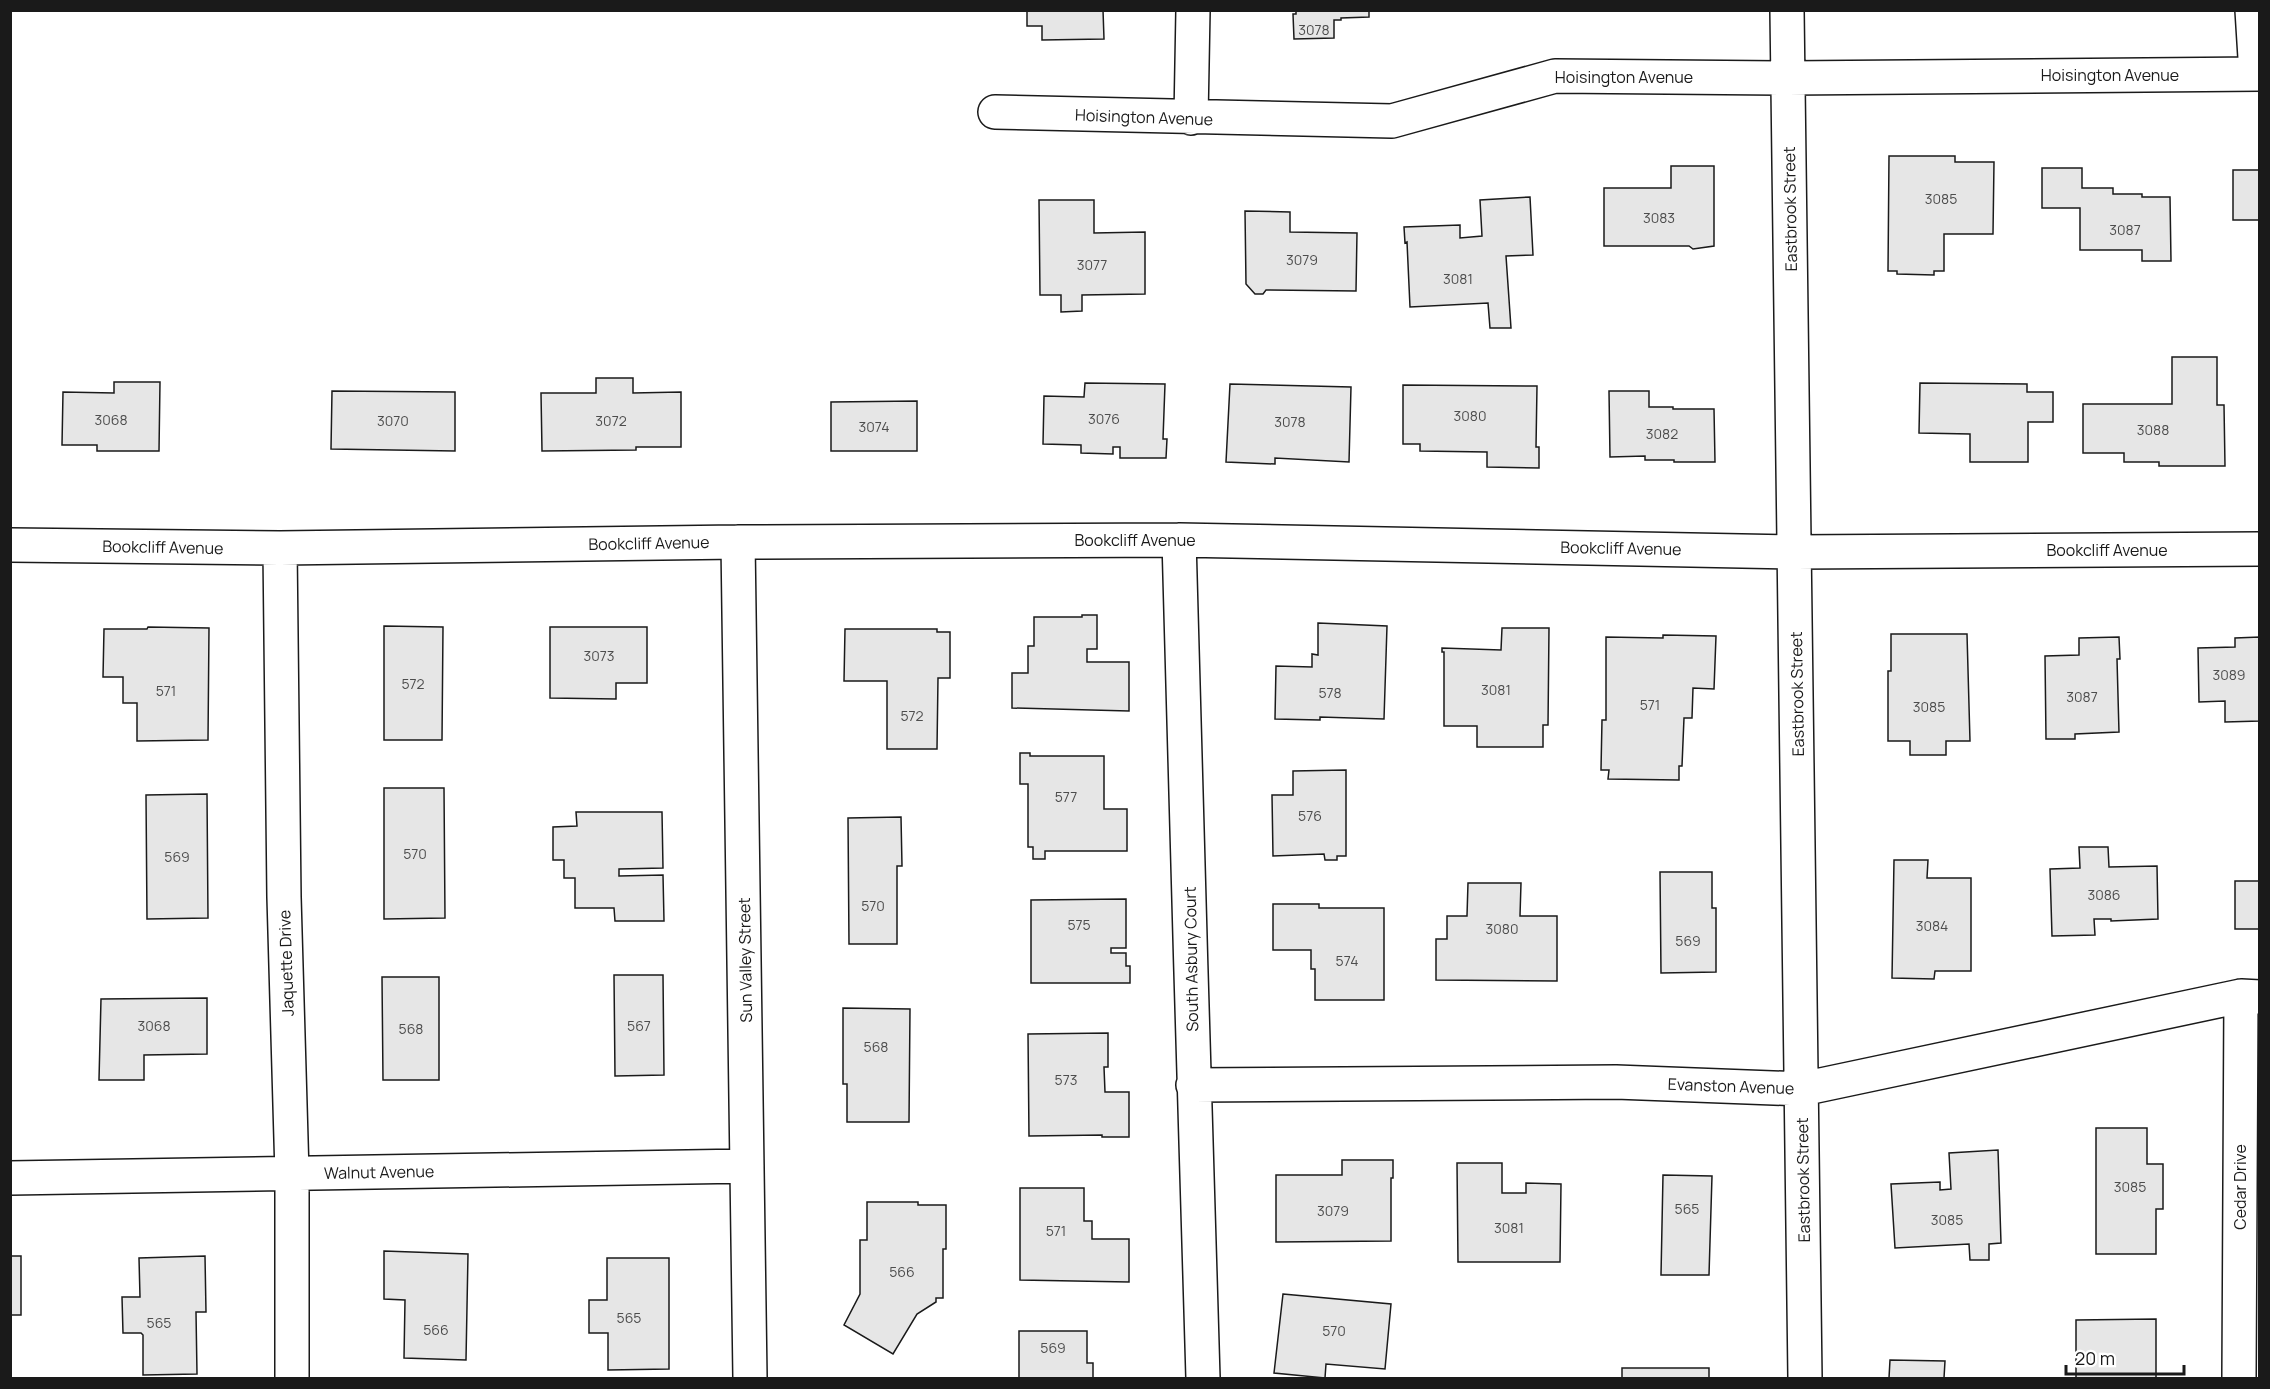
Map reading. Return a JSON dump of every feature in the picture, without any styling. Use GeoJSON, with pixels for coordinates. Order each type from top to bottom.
{"type":"FeatureCollection","features":[{"type":"Feature","properties":{"kind":"street"},"geometry":{"type":"LineString","coordinates":[[1191,118],[1193,10]]}},
{"type":"Feature","properties":{"kind":"street","name":"Eastbrook Street"},"geometry":{"type":"LineString","coordinates":[[1787,10],[1805,1378]]}},
{"type":"Feature","properties":{"kind":"street"},"geometry":{"type":"LineString","coordinates":[[2252,10],[2258,74]]}},
{"type":"Feature","properties":{"kind":"street","name":"Hoisington Avenue"},"geometry":{"type":"LineString","coordinates":[[994,112],[1392,122],[1555,75],[1788,78],[2258,74]]}},
{"type":"Feature","properties":{"kind":"street","name":"Bookcliff Avenue"},"geometry":{"type":"LineString","coordinates":[[10,545],[280,548],[738,542],[1179,540],[1795,552],[2259,549]]}},
{"type":"Feature","properties":{"kind":"street","name":"South Asbury Court"},"geometry":{"type":"LineString","coordinates":[[1179,540],[1203,1378]]}},
{"type":"Feature","properties":{"kind":"street","name":"Sun Valley Street"},"geometry":{"type":"LineString","coordinates":[[738,542],[750,1378]]}},
{"type":"Feature","properties":{"kind":"street","name":"Jaquette Drive"},"geometry":{"type":"LineString","coordinates":[[280,548],[284,897],[292,1174],[292,1378]]}},
{"type":"Feature","properties":{"kind":"street","name":"Evanston Avenue"},"geometry":{"type":"LineString","coordinates":[[1193,1085],[1616,1082],[1802,1089],[2250,997]]}},
{"type":"Feature","properties":{"kind":"street","name":"Cedar Drive"},"geometry":{"type":"LineString","coordinates":[[2239,1378],[2250,997]]}},
{"type":"Feature","properties":{"kind":"street","name":"Walnut Avenue"},"geometry":{"type":"LineString","coordinates":[[10,1178],[747,1166]]}},
{"type":"Feature","properties":{"kind":"building"},"geometry":{"type":"Polygon","coordinates":[[[1027,10],[1103,10],[1104,39],[1042,40],[1042,26],[1027,26],[1027,10]]]}},
{"type":"Feature","properties":{"kind":"building"},"geometry":{"type":"Polygon","coordinates":[[[1296,10],[1369,10],[1369,17],[1334,20],[1334,38],[1294,39],[1293,14],[1296,14],[1296,10]]]}},
{"type":"Feature","properties":{"kind":"building"},"geometry":{"type":"Polygon","coordinates":[[[1889,156],[1955,156],[1955,162],[1994,162],[1993,234],[1944,234],[1944,271],[1934,271],[1934,275],[1897,274],[1897,271],[1888,271],[1889,156]]]}},
{"type":"Feature","properties":{"kind":"building"},"geometry":{"type":"Polygon","coordinates":[[[1671,166],[1714,166],[1714,246],[1693,249],[1689,246],[1604,246],[1604,188],[1671,188],[1671,166]]]}},
{"type":"Feature","properties":{"kind":"building"},"geometry":{"type":"Polygon","coordinates":[[[2042,168],[2082,168],[2082,188],[2113,188],[2113,194],[2170,197],[2171,261],[2142,261],[2142,250],[2080,250],[2080,208],[2042,208],[2042,168]]]}},
{"type":"Feature","properties":{"kind":"building"},"geometry":{"type":"Polygon","coordinates":[[[2233,170],[2260,170],[2260,220],[2233,220],[2233,170]]]}},
{"type":"Feature","properties":{"kind":"building"},"geometry":{"type":"Polygon","coordinates":[[[1530,197],[1533,255],[1506,256],[1511,328],[1490,328],[1488,303],[1410,307],[1407,242],[1405,243],[1404,227],[1460,225],[1460,238],[1482,236],[1480,200],[1530,197]]]}},
{"type":"Feature","properties":{"kind":"building"},"geometry":{"type":"Polygon","coordinates":[[[1039,200],[1094,200],[1094,233],[1145,232],[1145,294],[1082,295],[1082,311],[1061,312],[1061,295],[1040,295],[1039,200]]]}},
{"type":"Feature","properties":{"kind":"building"},"geometry":{"type":"Polygon","coordinates":[[[1245,211],[1290,212],[1290,232],[1357,233],[1356,291],[1266,290],[1263,294],[1255,294],[1246,284],[1245,211]]]}},
{"type":"Feature","properties":{"kind":"building"},"geometry":{"type":"Polygon","coordinates":[[[2172,357],[2217,357],[2217,405],[2224,405],[2225,466],[2159,466],[2159,462],[2124,462],[2124,453],[2083,453],[2083,404],[2172,404],[2172,357]]]}},
{"type":"Feature","properties":{"kind":"building"},"geometry":{"type":"Polygon","coordinates":[[[596,378],[633,378],[633,393],[681,392],[681,447],[542,451],[541,393],[596,393],[596,378]]]}},
{"type":"Feature","properties":{"kind":"building"},"geometry":{"type":"Polygon","coordinates":[[[114,382],[160,382],[159,451],[97,451],[97,445],[62,445],[63,392],[114,393],[114,382]]]}},
{"type":"Feature","properties":{"kind":"building"},"geometry":{"type":"Polygon","coordinates":[[[1085,383],[1165,384],[1163,439],[1167,439],[1166,458],[1120,458],[1120,447],[1113,447],[1113,454],[1081,453],[1081,445],[1043,444],[1044,396],[1084,397],[1085,383]]]}},
{"type":"Feature","properties":{"kind":"building"},"geometry":{"type":"Polygon","coordinates":[[[1920,383],[2027,384],[2027,392],[2053,392],[2053,422],[2028,422],[2028,462],[1970,462],[1970,434],[1919,433],[1920,383]]]}},
{"type":"Feature","properties":{"kind":"building"},"geometry":{"type":"Polygon","coordinates":[[[1230,384],[1351,387],[1349,462],[1275,458],[1275,464],[1226,462],[1230,384]]]}},
{"type":"Feature","properties":{"kind":"building"},"geometry":{"type":"Polygon","coordinates":[[[1403,385],[1537,386],[1536,447],[1539,447],[1539,468],[1487,467],[1487,452],[1420,451],[1420,444],[1403,444],[1403,385]]]}},
{"type":"Feature","properties":{"kind":"building"},"geometry":{"type":"Polygon","coordinates":[[[332,391],[455,392],[455,451],[331,449],[332,391]]]}},
{"type":"Feature","properties":{"kind":"building"},"geometry":{"type":"Polygon","coordinates":[[[1609,391],[1649,391],[1649,407],[1714,409],[1715,462],[1645,460],[1645,456],[1610,457],[1609,391]]]}},
{"type":"Feature","properties":{"kind":"building"},"geometry":{"type":"Polygon","coordinates":[[[917,401],[917,451],[831,451],[831,402],[917,401]]]}},
{"type":"Feature","properties":{"kind":"building"},"geometry":{"type":"Polygon","coordinates":[[[1082,615],[1097,615],[1097,649],[1087,649],[1087,662],[1129,662],[1129,711],[1012,708],[1012,673],[1028,673],[1028,646],[1034,646],[1034,617],[1082,617],[1082,615]]]}},
{"type":"Feature","properties":{"kind":"building"},"geometry":{"type":"Polygon","coordinates":[[[1318,623],[1387,626],[1384,719],[1320,717],[1320,720],[1275,719],[1276,666],[1312,667],[1312,654],[1318,655],[1318,623]]]}},
{"type":"Feature","properties":{"kind":"building"},"geometry":{"type":"Polygon","coordinates":[[[384,626],[443,627],[442,740],[384,740],[384,626]]]}},
{"type":"Feature","properties":{"kind":"building"},"geometry":{"type":"Polygon","coordinates":[[[148,627],[209,628],[208,740],[137,741],[137,703],[123,703],[123,677],[103,677],[104,629],[147,629],[148,627]]]}},
{"type":"Feature","properties":{"kind":"building"},"geometry":{"type":"Polygon","coordinates":[[[550,627],[647,627],[647,683],[616,683],[616,699],[550,698],[550,627]]]}},
{"type":"Feature","properties":{"kind":"building"},"geometry":{"type":"Polygon","coordinates":[[[1502,628],[1549,628],[1548,725],[1543,725],[1543,747],[1477,747],[1477,726],[1444,726],[1444,652],[1442,648],[1501,650],[1502,628]]]}},
{"type":"Feature","properties":{"kind":"building"},"geometry":{"type":"Polygon","coordinates":[[[845,629],[937,629],[937,632],[950,632],[950,678],[938,678],[937,749],[887,749],[887,681],[844,681],[845,629]]]}},
{"type":"Feature","properties":{"kind":"building"},"geometry":{"type":"Polygon","coordinates":[[[1891,634],[1967,634],[1970,741],[1946,741],[1946,755],[1910,755],[1910,741],[1888,741],[1888,671],[1891,671],[1891,634]]]}},
{"type":"Feature","properties":{"kind":"building"},"geometry":{"type":"Polygon","coordinates":[[[1663,635],[1716,636],[1714,689],[1693,688],[1692,718],[1684,718],[1682,766],[1679,766],[1679,780],[1608,779],[1609,770],[1601,770],[1602,720],[1606,720],[1606,637],[1663,638],[1663,635]]]}},
{"type":"Feature","properties":{"kind":"building"},"geometry":{"type":"Polygon","coordinates":[[[2119,637],[2120,659],[2117,659],[2119,732],[2075,734],[2075,739],[2046,739],[2045,656],[2079,655],[2079,638],[2119,637]]]}},
{"type":"Feature","properties":{"kind":"building"},"geometry":{"type":"Polygon","coordinates":[[[2260,637],[2260,721],[2225,722],[2225,701],[2199,702],[2198,648],[2235,647],[2235,638],[2260,637]]]}},
{"type":"Feature","properties":{"kind":"building"},"geometry":{"type":"Polygon","coordinates":[[[1020,753],[1030,753],[1030,756],[1104,756],[1104,809],[1127,809],[1127,851],[1045,851],[1045,859],[1033,859],[1033,847],[1028,847],[1028,784],[1020,784],[1020,753]]]}},
{"type":"Feature","properties":{"kind":"building"},"geometry":{"type":"Polygon","coordinates":[[[1346,770],[1346,856],[1337,856],[1337,860],[1325,860],[1324,854],[1273,856],[1272,795],[1293,795],[1293,771],[1346,770]]]}},
{"type":"Feature","properties":{"kind":"building"},"geometry":{"type":"Polygon","coordinates":[[[384,788],[444,788],[445,918],[384,919],[384,788]]]}},
{"type":"Feature","properties":{"kind":"building"},"geometry":{"type":"Polygon","coordinates":[[[207,794],[208,918],[147,919],[146,795],[207,794]]]}},
{"type":"Feature","properties":{"kind":"building"},"geometry":{"type":"Polygon","coordinates":[[[576,812],[662,812],[663,868],[619,869],[619,876],[663,875],[664,921],[615,921],[614,908],[575,908],[575,878],[564,878],[564,860],[553,860],[553,827],[577,826],[576,812]]]}},
{"type":"Feature","properties":{"kind":"building"},"geometry":{"type":"Polygon","coordinates":[[[901,817],[902,866],[897,866],[897,944],[849,944],[848,818],[901,817]]]}},
{"type":"Feature","properties":{"kind":"building"},"geometry":{"type":"Polygon","coordinates":[[[2079,847],[2108,847],[2109,867],[2157,866],[2158,919],[2111,921],[2111,919],[2094,919],[2095,935],[2052,936],[2050,869],[2080,868],[2079,847]]]}},
{"type":"Feature","properties":{"kind":"building"},"geometry":{"type":"Polygon","coordinates":[[[1894,860],[1928,860],[1927,878],[1971,878],[1971,971],[1935,971],[1934,979],[1892,978],[1894,860]]]}},
{"type":"Feature","properties":{"kind":"building"},"geometry":{"type":"Polygon","coordinates":[[[1660,872],[1712,872],[1712,908],[1716,908],[1716,972],[1661,973],[1660,872]]]}},
{"type":"Feature","properties":{"kind":"building"},"geometry":{"type":"Polygon","coordinates":[[[2235,881],[2260,881],[2260,929],[2235,929],[2235,881]]]}},
{"type":"Feature","properties":{"kind":"building"},"geometry":{"type":"Polygon","coordinates":[[[1468,883],[1521,883],[1520,916],[1557,916],[1557,981],[1436,980],[1436,939],[1447,939],[1447,916],[1467,916],[1468,883]]]}},
{"type":"Feature","properties":{"kind":"building"},"geometry":{"type":"Polygon","coordinates":[[[1126,899],[1126,948],[1111,948],[1111,953],[1126,953],[1126,966],[1130,966],[1130,983],[1031,983],[1031,900],[1126,899]]]}},
{"type":"Feature","properties":{"kind":"building"},"geometry":{"type":"Polygon","coordinates":[[[1273,904],[1319,904],[1319,908],[1384,908],[1384,1000],[1315,1000],[1315,969],[1311,969],[1311,950],[1273,950],[1273,904]]]}},
{"type":"Feature","properties":{"kind":"building"},"geometry":{"type":"Polygon","coordinates":[[[614,975],[663,975],[664,1075],[615,1076],[614,975]]]}},
{"type":"Feature","properties":{"kind":"building"},"geometry":{"type":"Polygon","coordinates":[[[382,977],[439,977],[439,1080],[383,1080],[382,977]]]}},
{"type":"Feature","properties":{"kind":"building"},"geometry":{"type":"Polygon","coordinates":[[[207,998],[207,1054],[144,1055],[144,1080],[99,1080],[101,999],[207,998]]]}},
{"type":"Feature","properties":{"kind":"building"},"geometry":{"type":"Polygon","coordinates":[[[843,1008],[910,1009],[909,1122],[847,1122],[847,1084],[843,1084],[843,1008]]]}},
{"type":"Feature","properties":{"kind":"building"},"geometry":{"type":"Polygon","coordinates":[[[1108,1033],[1108,1067],[1104,1067],[1105,1092],[1129,1092],[1129,1137],[1029,1136],[1028,1034],[1108,1033]]]}},
{"type":"Feature","properties":{"kind":"building"},"geometry":{"type":"Polygon","coordinates":[[[2096,1128],[2147,1128],[2147,1164],[2163,1164],[2163,1209],[2156,1209],[2156,1254],[2096,1254],[2096,1128]]]}},
{"type":"Feature","properties":{"kind":"building"},"geometry":{"type":"Polygon","coordinates":[[[1998,1150],[2001,1243],[1989,1244],[1989,1260],[1970,1260],[1969,1244],[1895,1248],[1891,1184],[1940,1182],[1940,1190],[1951,1189],[1949,1153],[1998,1150]]]}},
{"type":"Feature","properties":{"kind":"building"},"geometry":{"type":"Polygon","coordinates":[[[1342,1160],[1393,1160],[1391,1241],[1276,1242],[1276,1175],[1342,1175],[1342,1160]]]}},
{"type":"Feature","properties":{"kind":"building"},"geometry":{"type":"Polygon","coordinates":[[[1457,1163],[1502,1163],[1502,1193],[1526,1193],[1526,1183],[1561,1184],[1560,1262],[1458,1262],[1457,1163]]]}},
{"type":"Feature","properties":{"kind":"building"},"geometry":{"type":"Polygon","coordinates":[[[1663,1175],[1712,1176],[1709,1275],[1661,1275],[1663,1175]]]}},
{"type":"Feature","properties":{"kind":"building"},"geometry":{"type":"Polygon","coordinates":[[[1020,1188],[1084,1188],[1084,1221],[1092,1221],[1092,1239],[1129,1239],[1129,1282],[1020,1280],[1020,1188]]]}},
{"type":"Feature","properties":{"kind":"building"},"geometry":{"type":"Polygon","coordinates":[[[867,1202],[918,1202],[918,1205],[946,1205],[943,1298],[936,1298],[936,1302],[917,1314],[893,1354],[844,1325],[860,1294],[860,1240],[867,1240],[867,1202]]]}},
{"type":"Feature","properties":{"kind":"building"},"geometry":{"type":"Polygon","coordinates":[[[384,1251],[468,1254],[466,1360],[404,1358],[405,1300],[384,1299],[384,1251]]]}},
{"type":"Feature","properties":{"kind":"building"},"geometry":{"type":"Polygon","coordinates":[[[10,1256],[21,1256],[21,1315],[10,1315],[10,1256]]]}},
{"type":"Feature","properties":{"kind":"building"},"geometry":{"type":"Polygon","coordinates":[[[205,1256],[206,1312],[196,1312],[197,1374],[143,1375],[143,1335],[123,1333],[122,1297],[140,1297],[139,1258],[205,1256]]]}},
{"type":"Feature","properties":{"kind":"building"},"geometry":{"type":"Polygon","coordinates":[[[607,1258],[669,1258],[669,1369],[608,1370],[608,1333],[589,1333],[589,1300],[607,1300],[607,1258]]]}},
{"type":"Feature","properties":{"kind":"building"},"geometry":{"type":"Polygon","coordinates":[[[1283,1294],[1391,1304],[1385,1369],[1326,1364],[1325,1378],[1274,1373],[1283,1294]]]}},
{"type":"Feature","properties":{"kind":"building"},"geometry":{"type":"Polygon","coordinates":[[[2156,1319],[2156,1378],[2076,1378],[2076,1320],[2156,1319]]]}},
{"type":"Feature","properties":{"kind":"building"},"geometry":{"type":"Polygon","coordinates":[[[1019,1331],[1087,1331],[1087,1363],[1093,1363],[1093,1378],[1019,1378],[1019,1331]]]}},
{"type":"Feature","properties":{"kind":"building"},"geometry":{"type":"Polygon","coordinates":[[[1890,1360],[1945,1361],[1944,1378],[1889,1378],[1890,1360]]]}},
{"type":"Feature","properties":{"kind":"building"},"geometry":{"type":"Polygon","coordinates":[[[1622,1368],[1709,1368],[1709,1378],[1622,1378],[1622,1368]]]}}]}
